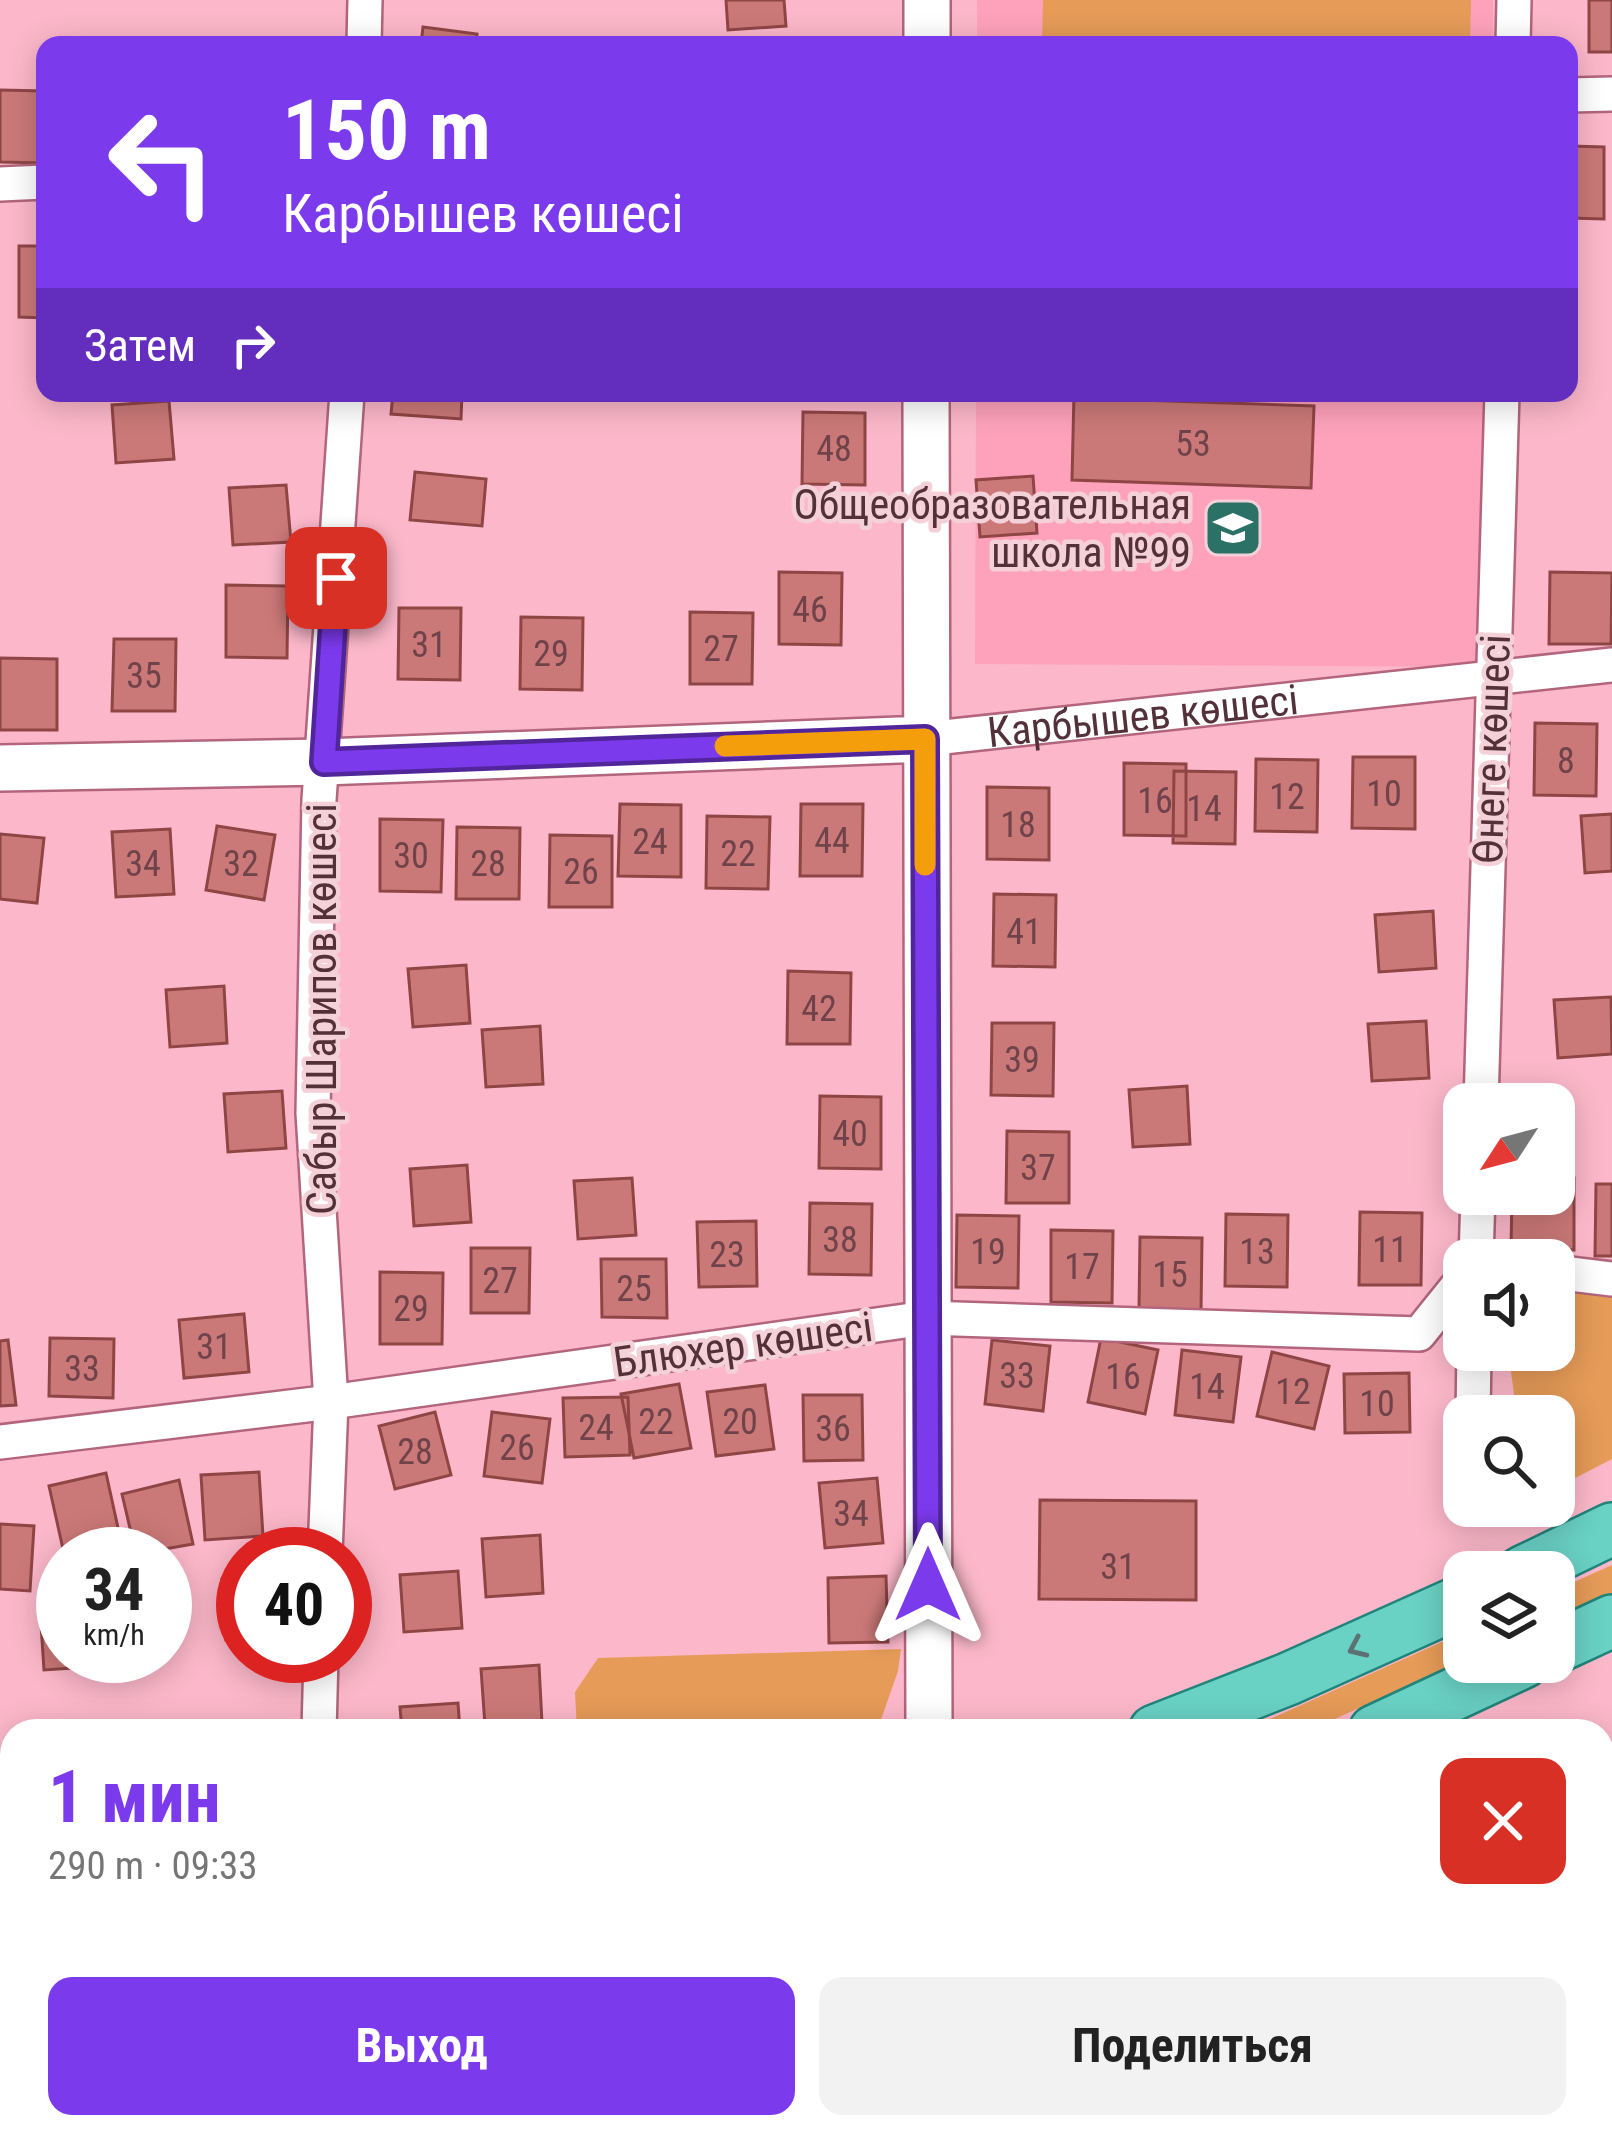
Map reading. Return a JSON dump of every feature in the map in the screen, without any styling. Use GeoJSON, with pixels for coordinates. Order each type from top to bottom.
{"type":"FeatureCollection","features":[{"type":"Feature","properties":{"kind":"main road"},"geometry":{"type":"LineString","coordinates":[[1566,1551],[1612,1529]]}},
{"type":"Feature","properties":{"kind":"main road"},"geometry":{"type":"LineString","coordinates":[[1186,1719],[1443,1609]]}},
{"type":"Feature","properties":{"kind":"main road"},"geometry":{"type":"LineString","coordinates":[[1575,1638],[1612,1621]]}},
{"type":"Feature","properties":{"kind":"main road"},"geometry":{"type":"LineString","coordinates":[[1401,1719],[1478,1683]]}},
{"type":"Feature","properties":{"kind":"street"},"geometry":{"type":"LineString","coordinates":[[364,36],[365,0]]}},
{"type":"Feature","properties":{"kind":"street"},"geometry":{"type":"LineString","coordinates":[[927,0],[927,36]]}},
{"type":"Feature","properties":{"kind":"street"},"geometry":{"type":"LineString","coordinates":[[1513,36],[1514,0]]}},
{"type":"Feature","properties":{"kind":"street"},"geometry":{"type":"LineString","coordinates":[[1578,95],[1612,94]]}},
{"type":"Feature","properties":{"kind":"street"},"geometry":{"type":"LineString","coordinates":[[0,184],[36,182]]}},
{"type":"Feature","properties":{"kind":"street","name":"Сабыр Шарипов көшесі"},"geometry":{"type":"LineString","coordinates":[[326,1527],[331,1402],[313,1113],[319,800],[346,402]]}},
{"type":"Feature","properties":{"kind":"street"},"geometry":{"type":"LineString","coordinates":[[926,402],[929,1719]]}},
{"type":"Feature","properties":{"kind":"street","name":"Өнеге көшесі"},"geometry":{"type":"LineString","coordinates":[[1481,1083],[1502,402]]}},
{"type":"Feature","properties":{"kind":"street","name":"Карбышев көшесі"},"geometry":{"type":"LineString","coordinates":[[0,768],[324,762],[925,739],[1612,665]]}},
{"type":"Feature","properties":{"kind":"street"},"geometry":{"type":"LineString","coordinates":[[1575,1275],[1612,1279]]}},
{"type":"Feature","properties":{"kind":"street","name":"Блюхер көшесі"},"geometry":{"type":"LineString","coordinates":[[0,1442],[331,1402],[926,1318],[1419,1334],[1443,1304]]}},
{"type":"Feature","properties":{"kind":"street"},"geometry":{"type":"LineString","coordinates":[[319,1719],[320,1683]]}},
{"type":"Feature","properties":{"kind":"shaded area"},"geometry":{"type":"Polygon","coordinates":[[[977,0],[1493,0],[1493,36],[977,36],[977,0]]]}},
{"type":"Feature","properties":{"kind":"shaded area"},"geometry":{"type":"Polygon","coordinates":[[[1043,0],[1471,0],[1470,36],[1042,36],[1043,0]]]}},
{"type":"Feature","properties":{"kind":"shaded area","name":"Общеобразовательная школа №99"},"geometry":{"type":"Polygon","coordinates":[[[976,402],[1492,402],[1491,667],[975,664],[976,402]]]}},
{"type":"Feature","properties":{"kind":"shaded area"},"geometry":{"type":"Polygon","coordinates":[[[1612,1279],[1612,1459],[1575,1478],[1575,1395],[1514,1395],[1511,1372],[1575,1371],[1575,1280],[1612,1279]]]}},
{"type":"Feature","properties":{"kind":"shaded area"},"geometry":{"type":"Polygon","coordinates":[[[1612,1565],[1612,1594],[1575,1611],[1575,1582],[1612,1565]]]}},
{"type":"Feature","properties":{"kind":"shaded area"},"geometry":{"type":"Polygon","coordinates":[[[1443,1641],[1443,1670],[1335,1719],[1270,1719],[1443,1641]]]}},
{"type":"Feature","properties":{"kind":"shaded area"},"geometry":{"type":"Polygon","coordinates":[[[901,1649],[881,1719],[576,1719],[575,1692],[598,1658],[901,1649]]]}},
{"type":"Feature","properties":{"kind":"building"},"geometry":{"type":"Polygon","coordinates":[[[726,0],[784,0],[786,26],[728,30],[726,0]]]}},
{"type":"Feature","properties":{"kind":"building"},"geometry":{"type":"Polygon","coordinates":[[[1589,0],[1612,0],[1612,52],[1589,52],[1589,0]]]}},
{"type":"Feature","properties":{"kind":"building"},"geometry":{"type":"Polygon","coordinates":[[[423,27],[477,34],[477,36],[422,36],[423,27]]]}},
{"type":"Feature","properties":{"kind":"building"},"geometry":{"type":"Polygon","coordinates":[[[0,90],[36,91],[36,163],[0,162],[0,90]]]}},
{"type":"Feature","properties":{"kind":"building"},"geometry":{"type":"Polygon","coordinates":[[[1578,146],[1604,147],[1604,219],[1578,218],[1578,146]]]}},
{"type":"Feature","properties":{"kind":"building"},"geometry":{"type":"Polygon","coordinates":[[[19,246],[36,246],[36,318],[19,317],[19,246]]]}},
{"type":"Feature","properties":{"kind":"building"},"geometry":{"type":"Polygon","coordinates":[[[169,402],[174,459],[116,463],[112,405],[169,402]]]}},
{"type":"Feature","properties":{"kind":"building"},"geometry":{"type":"Polygon","coordinates":[[[392,402],[462,402],[461,419],[391,414],[392,402]]]}},
{"type":"Feature","properties":{"kind":"building"},"geometry":{"type":"Polygon","coordinates":[[[1074,402],[1314,406],[1311,488],[1072,480],[1074,402]]]}},
{"type":"Feature","properties":{"kind":"building"},"geometry":{"type":"Polygon","coordinates":[[[803,412],[865,413],[865,485],[802,484],[803,412]]]}},
{"type":"Feature","properties":{"kind":"building"},"geometry":{"type":"Polygon","coordinates":[[[415,472],[486,479],[482,526],[410,520],[415,472]]]}},
{"type":"Feature","properties":{"kind":"building"},"geometry":{"type":"Polygon","coordinates":[[[1033,476],[1037,533],[980,537],[976,480],[1033,476]]]}},
{"type":"Feature","properties":{"kind":"building"},"geometry":{"type":"Polygon","coordinates":[[[286,485],[291,542],[233,545],[229,488],[286,485]]]}},
{"type":"Feature","properties":{"kind":"building"},"geometry":{"type":"Polygon","coordinates":[[[779,572],[842,573],[841,645],[779,644],[779,572]]]}},
{"type":"Feature","properties":{"kind":"building"},"geometry":{"type":"Polygon","coordinates":[[[1550,572],[1612,573],[1611,644],[1549,644],[1550,572]]]}},
{"type":"Feature","properties":{"kind":"building"},"geometry":{"type":"Polygon","coordinates":[[[226,585],[288,586],[287,658],[226,657],[226,585]]]}},
{"type":"Feature","properties":{"kind":"building"},"geometry":{"type":"Polygon","coordinates":[[[399,608],[461,608],[460,680],[398,679],[399,608]]]}},
{"type":"Feature","properties":{"kind":"building"},"geometry":{"type":"Polygon","coordinates":[[[690,612],[753,613],[752,684],[690,684],[690,612]]]}},
{"type":"Feature","properties":{"kind":"building"},"geometry":{"type":"Polygon","coordinates":[[[521,617],[583,618],[582,690],[520,689],[521,617]]]}},
{"type":"Feature","properties":{"kind":"building"},"geometry":{"type":"Polygon","coordinates":[[[114,639],[176,639],[175,711],[112,711],[114,639]]]}},
{"type":"Feature","properties":{"kind":"building"},"geometry":{"type":"Polygon","coordinates":[[[0,658],[57,659],[57,730],[0,730],[0,658]]]}},
{"type":"Feature","properties":{"kind":"building"},"geometry":{"type":"Polygon","coordinates":[[[1535,723],[1597,724],[1596,796],[1534,795],[1535,723]]]}},
{"type":"Feature","properties":{"kind":"building"},"geometry":{"type":"Polygon","coordinates":[[[1353,757],[1415,757],[1415,829],[1352,828],[1353,757]]]}},
{"type":"Feature","properties":{"kind":"building"},"geometry":{"type":"Polygon","coordinates":[[[1256,759],[1318,760],[1317,832],[1255,831],[1256,759]]]}},
{"type":"Feature","properties":{"kind":"building"},"geometry":{"type":"Polygon","coordinates":[[[1124,763],[1186,764],[1186,836],[1124,835],[1124,763]]]}},
{"type":"Feature","properties":{"kind":"building"},"geometry":{"type":"Polygon","coordinates":[[[1174,771],[1236,772],[1235,844],[1173,843],[1174,771]]]}},
{"type":"Feature","properties":{"kind":"building"},"geometry":{"type":"Polygon","coordinates":[[[987,787],[1049,788],[1049,860],[987,859],[987,787]]]}},
{"type":"Feature","properties":{"kind":"building"},"geometry":{"type":"Polygon","coordinates":[[[620,804],[681,805],[681,877],[618,876],[620,804]]]}},
{"type":"Feature","properties":{"kind":"building"},"geometry":{"type":"Polygon","coordinates":[[[801,804],[863,804],[862,876],[800,876],[801,804]]]}},
{"type":"Feature","properties":{"kind":"building"},"geometry":{"type":"Polygon","coordinates":[[[1612,814],[1612,871],[1585,873],[1581,816],[1612,814]]]}},
{"type":"Feature","properties":{"kind":"building"},"geometry":{"type":"Polygon","coordinates":[[[707,816],[770,817],[768,889],[706,888],[707,816]]]}},
{"type":"Feature","properties":{"kind":"building"},"geometry":{"type":"Polygon","coordinates":[[[380,819],[443,820],[441,892],[380,891],[380,819]]]}},
{"type":"Feature","properties":{"kind":"building"},"geometry":{"type":"Polygon","coordinates":[[[217,826],[275,835],[264,900],[206,890],[217,826]]]}},
{"type":"Feature","properties":{"kind":"building"},"geometry":{"type":"Polygon","coordinates":[[[457,827],[520,828],[519,899],[456,899],[457,827]]]}},
{"type":"Feature","properties":{"kind":"building"},"geometry":{"type":"Polygon","coordinates":[[[170,829],[174,894],[116,897],[112,832],[170,829]]]}},
{"type":"Feature","properties":{"kind":"building"},"geometry":{"type":"Polygon","coordinates":[[[0,834],[44,838],[37,903],[0,899],[0,834]]]}},
{"type":"Feature","properties":{"kind":"building"},"geometry":{"type":"Polygon","coordinates":[[[550,835],[612,836],[612,907],[549,907],[550,835]]]}},
{"type":"Feature","properties":{"kind":"building"},"geometry":{"type":"Polygon","coordinates":[[[994,894],[1056,895],[1055,967],[993,966],[994,894]]]}},
{"type":"Feature","properties":{"kind":"building"},"geometry":{"type":"Polygon","coordinates":[[[1433,911],[1436,968],[1379,972],[1375,915],[1433,911]]]}},
{"type":"Feature","properties":{"kind":"building"},"geometry":{"type":"Polygon","coordinates":[[[466,965],[470,1023],[413,1027],[408,969],[466,965]]]}},
{"type":"Feature","properties":{"kind":"building"},"geometry":{"type":"Polygon","coordinates":[[[788,971],[851,973],[850,1044],[787,1044],[788,971]]]}},
{"type":"Feature","properties":{"kind":"building"},"geometry":{"type":"Polygon","coordinates":[[[224,986],[227,1043],[170,1047],[166,990],[224,986]]]}},
{"type":"Feature","properties":{"kind":"building"},"geometry":{"type":"Polygon","coordinates":[[[1611,997],[1612,1054],[1558,1058],[1554,1000],[1611,997]]]}},
{"type":"Feature","properties":{"kind":"building"},"geometry":{"type":"Polygon","coordinates":[[[1426,1021],[1429,1078],[1372,1081],[1368,1024],[1426,1021]]]}},
{"type":"Feature","properties":{"kind":"building"},"geometry":{"type":"Polygon","coordinates":[[[992,1023],[1054,1023],[1053,1096],[991,1095],[992,1023]]]}},
{"type":"Feature","properties":{"kind":"building"},"geometry":{"type":"Polygon","coordinates":[[[540,1026],[543,1084],[486,1087],[482,1030],[540,1026]]]}},
{"type":"Feature","properties":{"kind":"building"},"geometry":{"type":"Polygon","coordinates":[[[1187,1086],[1190,1144],[1133,1147],[1129,1090],[1187,1086]]]}},
{"type":"Feature","properties":{"kind":"building"},"geometry":{"type":"Polygon","coordinates":[[[282,1091],[286,1148],[228,1152],[224,1094],[282,1091]]]}},
{"type":"Feature","properties":{"kind":"building"},"geometry":{"type":"Polygon","coordinates":[[[820,1096],[881,1097],[881,1169],[819,1168],[820,1096]]]}},
{"type":"Feature","properties":{"kind":"building"},"geometry":{"type":"Polygon","coordinates":[[[1007,1131],[1069,1132],[1069,1203],[1006,1203],[1007,1131]]]}},
{"type":"Feature","properties":{"kind":"building"},"geometry":{"type":"Polygon","coordinates":[[[467,1165],[471,1222],[414,1226],[410,1169],[467,1165]]]}},
{"type":"Feature","properties":{"kind":"building"},"geometry":{"type":"Polygon","coordinates":[[[632,1178],[636,1235],[578,1239],[574,1181],[632,1178]]]}},
{"type":"Feature","properties":{"kind":"building"},"geometry":{"type":"Polygon","coordinates":[[[1596,1184],[1612,1184],[1612,1256],[1595,1256],[1596,1184]]]}},
{"type":"Feature","properties":{"kind":"building"},"geometry":{"type":"Polygon","coordinates":[[[810,1203],[872,1204],[871,1275],[809,1274],[810,1203]]]}},
{"type":"Feature","properties":{"kind":"building"},"geometry":{"type":"Polygon","coordinates":[[[1360,1212],[1422,1213],[1421,1285],[1359,1285],[1360,1212]]]}},
{"type":"Feature","properties":{"kind":"building"},"geometry":{"type":"Polygon","coordinates":[[[1226,1214],[1288,1215],[1287,1287],[1225,1286],[1226,1214]]]}},
{"type":"Feature","properties":{"kind":"building"},"geometry":{"type":"Polygon","coordinates":[[[957,1215],[1019,1216],[1018,1288],[956,1287],[957,1215]]]}},
{"type":"Feature","properties":{"kind":"building"},"geometry":{"type":"Polygon","coordinates":[[[1512,1215],[1574,1215],[1574,1239],[1511,1239],[1512,1215]]]}},
{"type":"Feature","properties":{"kind":"building"},"geometry":{"type":"Polygon","coordinates":[[[756,1221],[757,1286],[699,1287],[697,1222],[756,1221]]]}},
{"type":"Feature","properties":{"kind":"building"},"geometry":{"type":"Polygon","coordinates":[[[1051,1230],[1113,1231],[1112,1303],[1051,1302],[1051,1230]]]}},
{"type":"Feature","properties":{"kind":"building"},"geometry":{"type":"Polygon","coordinates":[[[1140,1237],[1202,1238],[1201,1310],[1139,1309],[1140,1237]]]}},
{"type":"Feature","properties":{"kind":"building"},"geometry":{"type":"Polygon","coordinates":[[[471,1248],[530,1248],[529,1313],[471,1313],[471,1248]]]}},
{"type":"Feature","properties":{"kind":"building"},"geometry":{"type":"Polygon","coordinates":[[[601,1259],[666,1259],[667,1318],[602,1317],[601,1259]]]}},
{"type":"Feature","properties":{"kind":"building"},"geometry":{"type":"Polygon","coordinates":[[[380,1272],[443,1273],[442,1344],[380,1344],[380,1272]]]}},
{"type":"Feature","properties":{"kind":"building"},"geometry":{"type":"Polygon","coordinates":[[[244,1314],[249,1372],[184,1378],[179,1320],[244,1314]]]}},
{"type":"Feature","properties":{"kind":"building"},"geometry":{"type":"Polygon","coordinates":[[[50,1338],[114,1339],[113,1398],[49,1396],[50,1338]]]}},
{"type":"Feature","properties":{"kind":"building"},"geometry":{"type":"Polygon","coordinates":[[[1101,1338],[1158,1350],[1145,1414],[1088,1402],[1101,1338]]]}},
{"type":"Feature","properties":{"kind":"building"},"geometry":{"type":"Polygon","coordinates":[[[8,1340],[16,1405],[0,1406],[0,1341],[8,1340]]]}},
{"type":"Feature","properties":{"kind":"building"},"geometry":{"type":"Polygon","coordinates":[[[992,1340],[1050,1346],[1043,1411],[985,1404],[992,1340]]]}},
{"type":"Feature","properties":{"kind":"building"},"geometry":{"type":"Polygon","coordinates":[[[1182,1350],[1241,1357],[1233,1422],[1175,1415],[1182,1350]]]}},
{"type":"Feature","properties":{"kind":"building"},"geometry":{"type":"Polygon","coordinates":[[[1272,1352],[1329,1366],[1314,1429],[1257,1416],[1272,1352]]]}},
{"type":"Feature","properties":{"kind":"building"},"geometry":{"type":"Polygon","coordinates":[[[1409,1373],[1410,1432],[1345,1433],[1344,1374],[1409,1373]]]}},
{"type":"Feature","properties":{"kind":"building"},"geometry":{"type":"Polygon","coordinates":[[[679,1384],[691,1448],[634,1458],[621,1394],[679,1384]]]}},
{"type":"Feature","properties":{"kind":"building"},"geometry":{"type":"Polygon","coordinates":[[[765,1385],[774,1449],[716,1456],[707,1392],[765,1385]]]}},
{"type":"Feature","properties":{"kind":"building"},"geometry":{"type":"Polygon","coordinates":[[[803,1395],[862,1395],[863,1460],[804,1461],[803,1395]]]}},
{"type":"Feature","properties":{"kind":"building"},"geometry":{"type":"Polygon","coordinates":[[[628,1397],[630,1455],[565,1457],[563,1398],[628,1397]]]}},
{"type":"Feature","properties":{"kind":"building"},"geometry":{"type":"Polygon","coordinates":[[[435,1412],[451,1475],[395,1489],[379,1426],[435,1412]]]}},
{"type":"Feature","properties":{"kind":"building"},"geometry":{"type":"Polygon","coordinates":[[[492,1412],[550,1419],[542,1483],[484,1476],[492,1412]]]}},
{"type":"Feature","properties":{"kind":"building"},"geometry":{"type":"Polygon","coordinates":[[[259,1472],[262,1527],[216,1527],[216,1539],[205,1540],[201,1475],[259,1472]]]}},
{"type":"Feature","properties":{"kind":"building"},"geometry":{"type":"Polygon","coordinates":[[[106,1473],[118,1527],[58,1527],[49,1486],[106,1473]]]}},
{"type":"Feature","properties":{"kind":"building"},"geometry":{"type":"Polygon","coordinates":[[[877,1478],[883,1543],[825,1548],[819,1483],[877,1478]]]}},
{"type":"Feature","properties":{"kind":"building"},"geometry":{"type":"Polygon","coordinates":[[[179,1480],[189,1527],[130,1527],[122,1494],[179,1480]]]}},
{"type":"Feature","properties":{"kind":"building"},"geometry":{"type":"Polygon","coordinates":[[[1040,1500],[1196,1501],[1196,1600],[1039,1599],[1040,1500]]]}},
{"type":"Feature","properties":{"kind":"building"},"geometry":{"type":"Polygon","coordinates":[[[0,1524],[34,1526],[30,1591],[0,1589],[0,1524]]]}},
{"type":"Feature","properties":{"kind":"building"},"geometry":{"type":"Polygon","coordinates":[[[540,1535],[543,1593],[486,1597],[482,1539],[540,1535]]]}},
{"type":"Feature","properties":{"kind":"building"},"geometry":{"type":"Polygon","coordinates":[[[458,1571],[462,1628],[404,1632],[400,1575],[458,1571]]]}},
{"type":"Feature","properties":{"kind":"building"},"geometry":{"type":"Polygon","coordinates":[[[886,1576],[888,1642],[829,1643],[828,1578],[886,1576]]]}},
{"type":"Feature","properties":{"kind":"building"},"geometry":{"type":"Polygon","coordinates":[[[539,1665],[542,1719],[485,1719],[481,1669],[539,1665]]]}},
{"type":"Feature","properties":{"kind":"building"},"geometry":{"type":"Polygon","coordinates":[[[458,1703],[459,1719],[401,1719],[400,1707],[458,1703]]]}},
{"type":"Feature","properties":{"kind":"slow traffic"},"geometry":{"type":"LineString","coordinates":[[725,746],[925,739],[925,865]]}},
{"type":"Feature","properties":{"kind":"place","name":"Общеобразовательная школа №99"},"geometry":{"type":"Point","coordinates":[1233,528]}},
{"type":"Feature","properties":{"kind":"route"},"geometry":{"type":"LineString","coordinates":[[336,578],[324,762],[925,739],[928,1585]]}}]}
